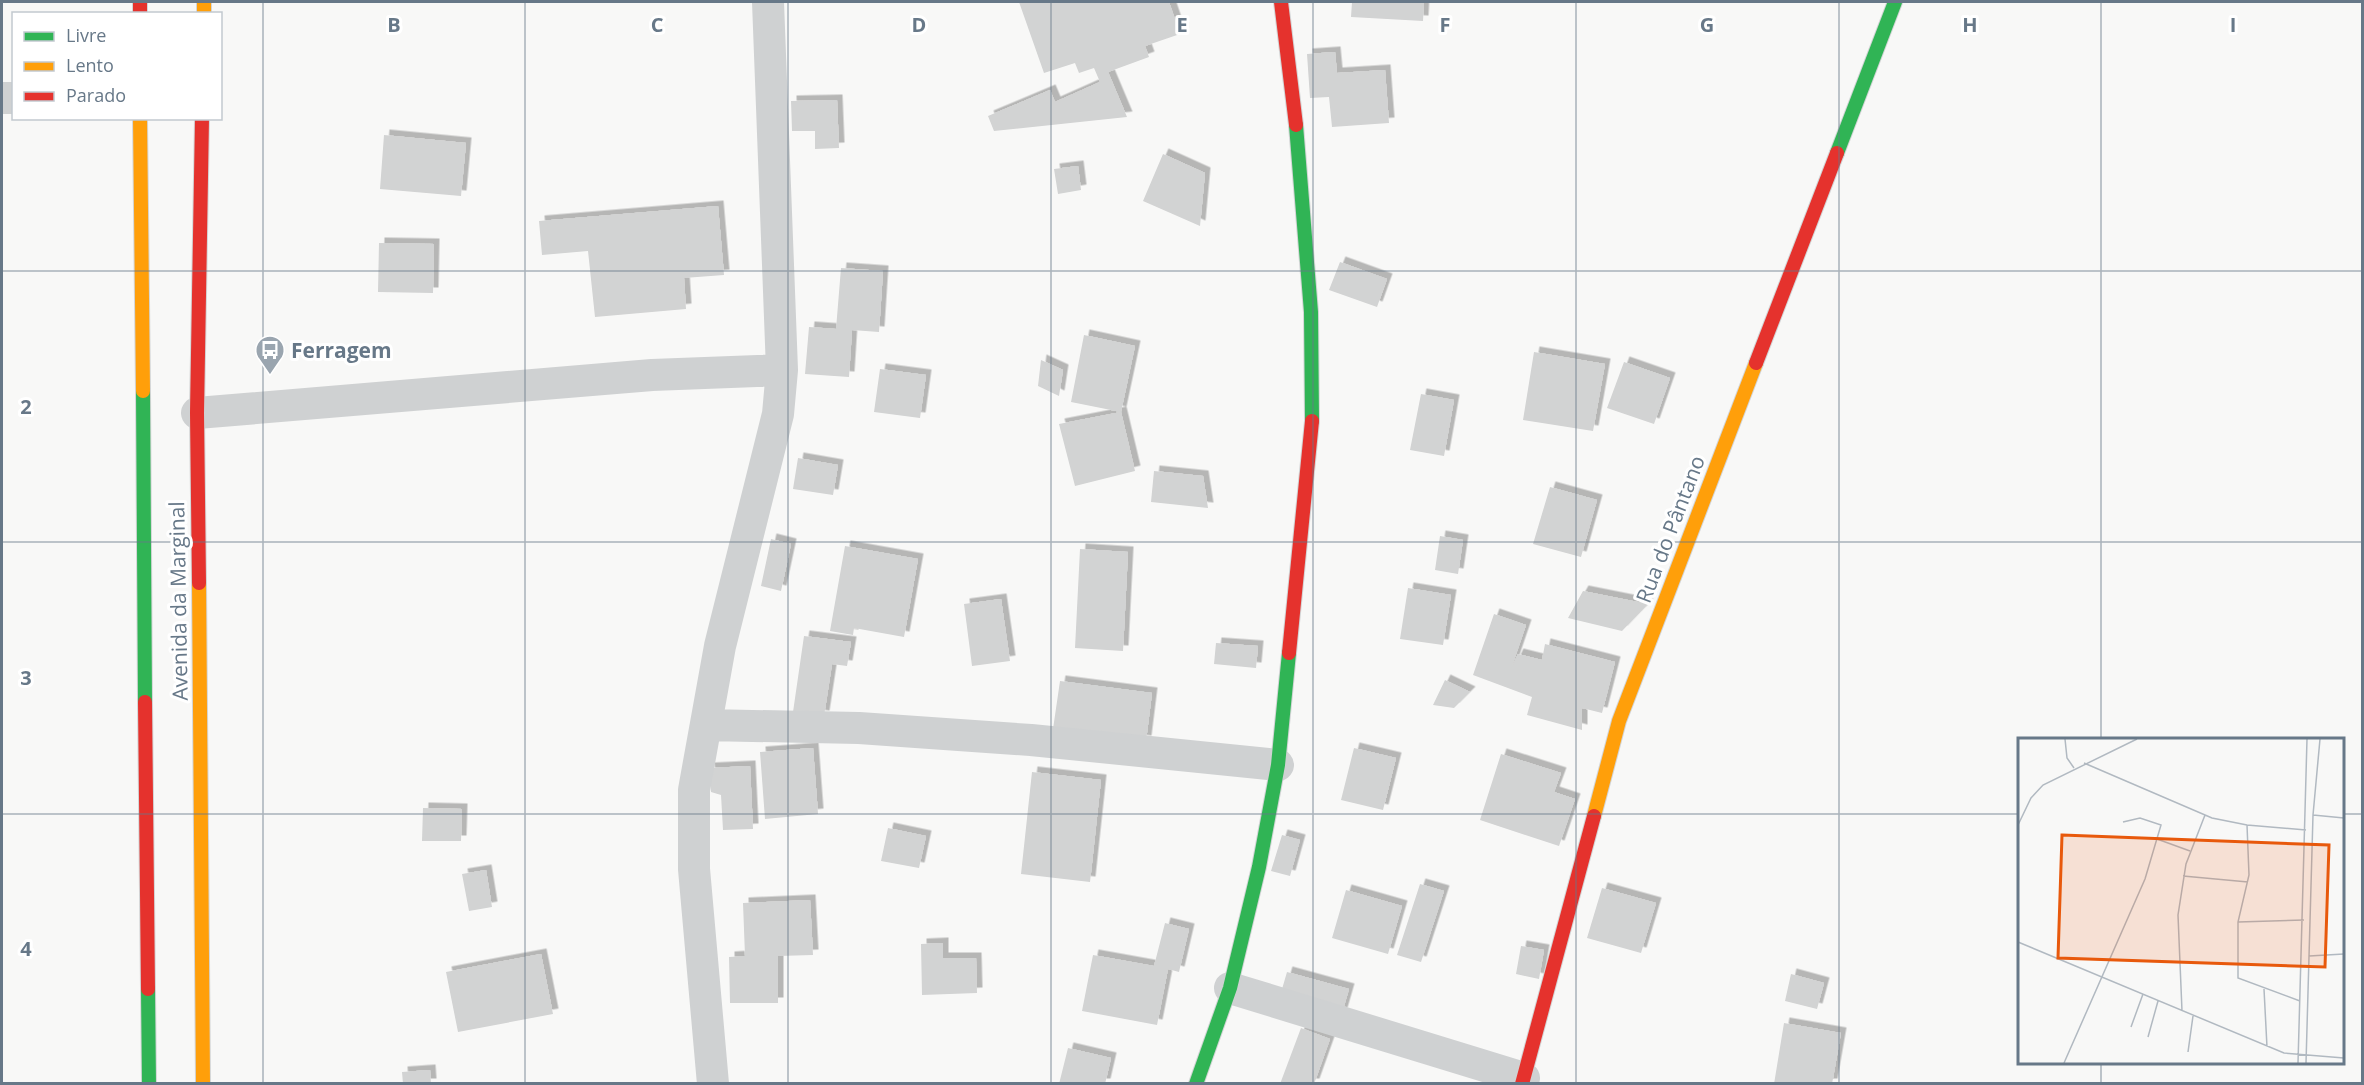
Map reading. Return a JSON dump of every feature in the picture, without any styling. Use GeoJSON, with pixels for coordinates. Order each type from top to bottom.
{"type":"FeatureCollection","features":[{"type":"Feature","properties":{"kind":"street"},"geometry":{"type":"LineString","coordinates":[[713,1083],[694,869],[694,790],[720,646],[778,414],[782,370],[768,2]]}},
{"type":"Feature","properties":{"kind":"street"},"geometry":{"type":"LineString","coordinates":[[1196,1083],[1230,988],[1258,867],[1278,765],[1313,416],[1314,358],[1297,135],[1281,2]]}},
{"type":"Feature","properties":{"kind":"street","name":"Rua do Pântano"},"geometry":{"type":"LineString","coordinates":[[1523,1081],[1619,721],[1894,2]]}},
{"type":"Feature","properties":{"kind":"street","name":"Avenida da Marginal"},"geometry":{"type":"LineString","coordinates":[[140,120],[149,1083]]}},
{"type":"Feature","properties":{"kind":"street","name":"Avenida da Marginal"},"geometry":{"type":"LineString","coordinates":[[202,120],[197,413],[203,1083]]}},
{"type":"Feature","properties":{"kind":"street"},"geometry":{"type":"LineString","coordinates":[[197,413],[652,375],[782,370]]}},
{"type":"Feature","properties":{"kind":"street"},"geometry":{"type":"LineString","coordinates":[[706,725],[860,728],[1031,740],[1278,765]]}},
{"type":"Feature","properties":{"kind":"street"},"geometry":{"type":"LineString","coordinates":[[1230,988],[1523,1081]]}},
{"type":"Feature","properties":{"kind":"building"},"geometry":{"type":"Polygon","coordinates":[[[1019,2],[1169,2],[1180,34],[1145,46],[1149,57],[1108,72],[1127,117],[994,131],[988,116],[1050,90],[1055,102],[1100,82],[1094,68],[1079,73],[1075,63],[1044,73],[1019,2]]]}},
{"type":"Feature","properties":{"kind":"building"},"geometry":{"type":"Polygon","coordinates":[[[1352,2],[1424,2],[1423,21],[1351,17],[1352,2]]]}},
{"type":"Feature","properties":{"kind":"building"},"geometry":{"type":"Polygon","coordinates":[[[1335,52],[1337,73],[1385,70],[1389,123],[1332,127],[1329,97],[1310,98],[1307,54],[1335,52]]]}},
{"type":"Feature","properties":{"kind":"building"},"geometry":{"type":"Polygon","coordinates":[[[837,100],[839,148],[815,149],[815,131],[792,131],[791,101],[837,100]]]}},
{"type":"Feature","properties":{"kind":"building"},"geometry":{"type":"Polygon","coordinates":[[[384,135],[466,143],[461,196],[380,189],[384,135]]]}},
{"type":"Feature","properties":{"kind":"building"},"geometry":{"type":"Polygon","coordinates":[[[1163,154],[1205,173],[1200,226],[1143,201],[1163,154]]]}},
{"type":"Feature","properties":{"kind":"building"},"geometry":{"type":"Polygon","coordinates":[[[1078,166],[1081,190],[1058,194],[1054,169],[1078,166]]]}},
{"type":"Feature","properties":{"kind":"building"},"geometry":{"type":"Polygon","coordinates":[[[718,206],[724,275],[684,278],[686,309],[595,317],[588,251],[542,255],[539,221],[718,206]]]}},
{"type":"Feature","properties":{"kind":"building"},"geometry":{"type":"Polygon","coordinates":[[[379,243],[434,244],[433,293],[378,292],[379,243]]]}},
{"type":"Feature","properties":{"kind":"building"},"geometry":{"type":"Polygon","coordinates":[[[1340,262],[1387,279],[1377,307],[1329,290],[1340,262]]]}},
{"type":"Feature","properties":{"kind":"building"},"geometry":{"type":"Polygon","coordinates":[[[841,268],[883,271],[879,332],[852,330],[849,377],[805,374],[809,327],[836,329],[841,268]]]}},
{"type":"Feature","properties":{"kind":"building"},"geometry":{"type":"Polygon","coordinates":[[[1084,335],[1135,346],[1121,412],[1071,402],[1084,335]]]}},
{"type":"Feature","properties":{"kind":"building"},"geometry":{"type":"Polygon","coordinates":[[[1534,352],[1605,364],[1593,431],[1523,420],[1534,352]]]}},
{"type":"Feature","properties":{"kind":"building"},"geometry":{"type":"Polygon","coordinates":[[[1041,360],[1063,370],[1059,396],[1038,386],[1041,360]]]}},
{"type":"Feature","properties":{"kind":"building"},"geometry":{"type":"Polygon","coordinates":[[[1624,362],[1670,378],[1654,424],[1607,408],[1624,362]]]}},
{"type":"Feature","properties":{"kind":"building"},"geometry":{"type":"Polygon","coordinates":[[[880,369],[926,375],[920,418],[874,412],[880,369]]]}},
{"type":"Feature","properties":{"kind":"building"},"geometry":{"type":"Polygon","coordinates":[[[1421,394],[1454,400],[1444,456],[1410,450],[1421,394]]]}},
{"type":"Feature","properties":{"kind":"building"},"geometry":{"type":"Polygon","coordinates":[[[1121,412],[1135,471],[1075,486],[1059,424],[1121,412]]]}},
{"type":"Feature","properties":{"kind":"building"},"geometry":{"type":"Polygon","coordinates":[[[798,458],[838,465],[833,495],[793,489],[798,458]]]}},
{"type":"Feature","properties":{"kind":"building"},"geometry":{"type":"Polygon","coordinates":[[[1154,471],[1203,476],[1208,508],[1151,502],[1154,471]]]}},
{"type":"Feature","properties":{"kind":"building"},"geometry":{"type":"Polygon","coordinates":[[[1550,487],[1597,500],[1581,557],[1533,544],[1550,487]]]}},
{"type":"Feature","properties":{"kind":"building"},"geometry":{"type":"Polygon","coordinates":[[[1440,536],[1463,540],[1458,574],[1435,570],[1440,536]]]}},
{"type":"Feature","properties":{"kind":"building"},"geometry":{"type":"Polygon","coordinates":[[[771,539],[791,544],[781,591],[761,586],[771,539]]]}},
{"type":"Feature","properties":{"kind":"building"},"geometry":{"type":"Polygon","coordinates":[[[845,546],[918,559],[904,637],[854,628],[853,635],[830,631],[845,546]]]}},
{"type":"Feature","properties":{"kind":"building"},"geometry":{"type":"Polygon","coordinates":[[[1080,549],[1128,552],[1123,651],[1075,648],[1080,549]]]}},
{"type":"Feature","properties":{"kind":"building"},"geometry":{"type":"Polygon","coordinates":[[[1408,588],[1451,595],[1443,645],[1400,639],[1408,588]]]}},
{"type":"Feature","properties":{"kind":"building"},"geometry":{"type":"Polygon","coordinates":[[[1583,591],[1648,604],[1622,631],[1568,618],[1583,591]]]}},
{"type":"Feature","properties":{"kind":"building"},"geometry":{"type":"Polygon","coordinates":[[[1001,599],[1010,661],[972,666],[964,604],[1001,599]]]}},
{"type":"Feature","properties":{"kind":"building"},"geometry":{"type":"Polygon","coordinates":[[[1494,614],[1526,625],[1511,669],[1518,654],[1542,660],[1545,644],[1615,662],[1602,713],[1582,708],[1582,730],[1527,715],[1532,697],[1473,675],[1494,614]]]}},
{"type":"Feature","properties":{"kind":"building"},"geometry":{"type":"Polygon","coordinates":[[[804,636],[851,642],[847,666],[832,664],[824,716],[793,712],[804,636]]]}},
{"type":"Feature","properties":{"kind":"building"},"geometry":{"type":"Polygon","coordinates":[[[1216,643],[1258,646],[1256,668],[1214,664],[1216,643]]]}},
{"type":"Feature","properties":{"kind":"building"},"geometry":{"type":"Polygon","coordinates":[[[1445,680],[1470,692],[1454,708],[1433,705],[1445,680]]]}},
{"type":"Feature","properties":{"kind":"building"},"geometry":{"type":"Polygon","coordinates":[[[1060,681],[1152,693],[1146,741],[1053,729],[1060,681]]]}},
{"type":"Feature","properties":{"kind":"building"},"geometry":{"type":"Polygon","coordinates":[[[813,748],[818,814],[765,819],[760,752],[813,748]]]}},
{"type":"Feature","properties":{"kind":"building"},"geometry":{"type":"Polygon","coordinates":[[[1354,748],[1396,758],[1383,810],[1341,800],[1354,748]]]}},
{"type":"Feature","properties":{"kind":"building"},"geometry":{"type":"Polygon","coordinates":[[[1501,754],[1561,773],[1554,792],[1575,799],[1559,846],[1480,820],[1501,754]]]}},
{"type":"Feature","properties":{"kind":"building"},"geometry":{"type":"Polygon","coordinates":[[[750,766],[753,829],[723,830],[721,795],[711,792],[709,768],[750,766]]]}},
{"type":"Feature","properties":{"kind":"building"},"geometry":{"type":"Polygon","coordinates":[[[1032,772],[1101,780],[1090,882],[1021,874],[1032,772]]]}},
{"type":"Feature","properties":{"kind":"building"},"geometry":{"type":"Polygon","coordinates":[[[423,808],[462,809],[461,841],[422,841],[423,808]]]}},
{"type":"Feature","properties":{"kind":"building"},"geometry":{"type":"Polygon","coordinates":[[[888,828],[926,836],[919,868],[881,861],[888,828]]]}},
{"type":"Feature","properties":{"kind":"building"},"geometry":{"type":"Polygon","coordinates":[[[1282,835],[1300,840],[1290,876],[1271,871],[1282,835]]]}},
{"type":"Feature","properties":{"kind":"building"},"geometry":{"type":"Polygon","coordinates":[[[486,870],[492,907],[469,911],[462,874],[486,870]]]}},
{"type":"Feature","properties":{"kind":"building"},"geometry":{"type":"Polygon","coordinates":[[[1420,884],[1444,891],[1421,962],[1397,955],[1420,884]]]}},
{"type":"Feature","properties":{"kind":"building"},"geometry":{"type":"Polygon","coordinates":[[[1602,888],[1656,903],[1641,953],[1587,938],[1602,888]]]}},
{"type":"Feature","properties":{"kind":"building"},"geometry":{"type":"Polygon","coordinates":[[[1346,890],[1402,906],[1388,954],[1332,938],[1346,890]]]}},
{"type":"Feature","properties":{"kind":"building"},"geometry":{"type":"Polygon","coordinates":[[[810,900],[813,955],[778,956],[778,1003],[730,1003],[729,957],[745,956],[743,903],[810,900]]]}},
{"type":"Feature","properties":{"kind":"building"},"geometry":{"type":"Polygon","coordinates":[[[1165,923],[1189,929],[1179,972],[1168,969],[1157,1025],[1082,1011],[1093,955],[1154,966],[1165,923]]]}},
{"type":"Feature","properties":{"kind":"building"},"geometry":{"type":"Polygon","coordinates":[[[943,943],[943,958],[976,958],[977,993],[922,995],[921,944],[943,943]]]}},
{"type":"Feature","properties":{"kind":"building"},"geometry":{"type":"Polygon","coordinates":[[[1521,946],[1544,950],[1539,979],[1516,974],[1521,946]]]}},
{"type":"Feature","properties":{"kind":"building"},"geometry":{"type":"Polygon","coordinates":[[[541,954],[553,1014],[458,1032],[446,972],[541,954]]]}},
{"type":"Feature","properties":{"kind":"building"},"geometry":{"type":"Polygon","coordinates":[[[1287,972],[1349,989],[1342,1013],[1280,996],[1287,972]]]}},
{"type":"Feature","properties":{"kind":"building"},"geometry":{"type":"Polygon","coordinates":[[[1791,974],[1824,983],[1817,1009],[1785,1001],[1791,974]]]}},
{"type":"Feature","properties":{"kind":"building"},"geometry":{"type":"Polygon","coordinates":[[[1784,1023],[1841,1033],[1832,1084],[1774,1084],[1784,1023]]]}},
{"type":"Feature","properties":{"kind":"building"},"geometry":{"type":"Polygon","coordinates":[[[1301,1028],[1330,1039],[1314,1084],[1280,1084],[1301,1028]]]}},
{"type":"Feature","properties":{"kind":"building"},"geometry":{"type":"Polygon","coordinates":[[[1068,1048],[1111,1058],[1105,1084],[1059,1084],[1068,1048]]]}},
{"type":"Feature","properties":{"kind":"building"},"geometry":{"type":"Polygon","coordinates":[[[430,1070],[431,1084],[403,1084],[402,1072],[430,1070]]]}},
{"type":"Feature","properties":{"kind":"traffic: fast"},"geometry":{"type":"LineString","coordinates":[[1837,153],[1895,2]]}},
{"type":"Feature","properties":{"kind":"traffic: fast"},"geometry":{"type":"LineString","coordinates":[[1296,125],[1311,312],[1312,421]]}},
{"type":"Feature","properties":{"kind":"traffic: fast"},"geometry":{"type":"LineString","coordinates":[[143,391],[145,702]]}},
{"type":"Feature","properties":{"kind":"traffic: fast"},"geometry":{"type":"LineString","coordinates":[[1196,1084],[1230,988],[1259,867],[1278,765],[1289,653]]}},
{"type":"Feature","properties":{"kind":"traffic: fast"},"geometry":{"type":"LineString","coordinates":[[148,989],[149,1084]]}},
{"type":"Feature","properties":{"kind":"traffic: slow"},"geometry":{"type":"LineString","coordinates":[[204,2],[204,12]]}},
{"type":"Feature","properties":{"kind":"traffic: slow"},"geometry":{"type":"LineString","coordinates":[[140,120],[143,391]]}},
{"type":"Feature","properties":{"kind":"traffic: slow"},"geometry":{"type":"LineString","coordinates":[[1594,816],[1619,721],[1756,363]]}},
{"type":"Feature","properties":{"kind":"traffic: slow"},"geometry":{"type":"LineString","coordinates":[[199,583],[203,1084]]}},
{"type":"Feature","properties":{"kind":"traffic: jam"},"geometry":{"type":"LineString","coordinates":[[140,2],[140,12]]}},
{"type":"Feature","properties":{"kind":"traffic: jam"},"geometry":{"type":"LineString","coordinates":[[1281,2],[1296,125]]}},
{"type":"Feature","properties":{"kind":"traffic: jam"},"geometry":{"type":"LineString","coordinates":[[199,583],[197,413],[202,120]]}},
{"type":"Feature","properties":{"kind":"traffic: jam"},"geometry":{"type":"LineString","coordinates":[[1756,363],[1837,153]]}},
{"type":"Feature","properties":{"kind":"traffic: jam"},"geometry":{"type":"LineString","coordinates":[[1289,653],[1312,421]]}},
{"type":"Feature","properties":{"kind":"traffic: jam"},"geometry":{"type":"LineString","coordinates":[[145,702],[148,989]]}},
{"type":"Feature","properties":{"kind":"traffic: jam"},"geometry":{"type":"LineString","coordinates":[[1522,1084],[1594,816]]}},
{"type":"Feature","properties":{"kind":"place","name":"Ferragem"},"geometry":{"type":"Point","coordinates":[270,376]}}]}
